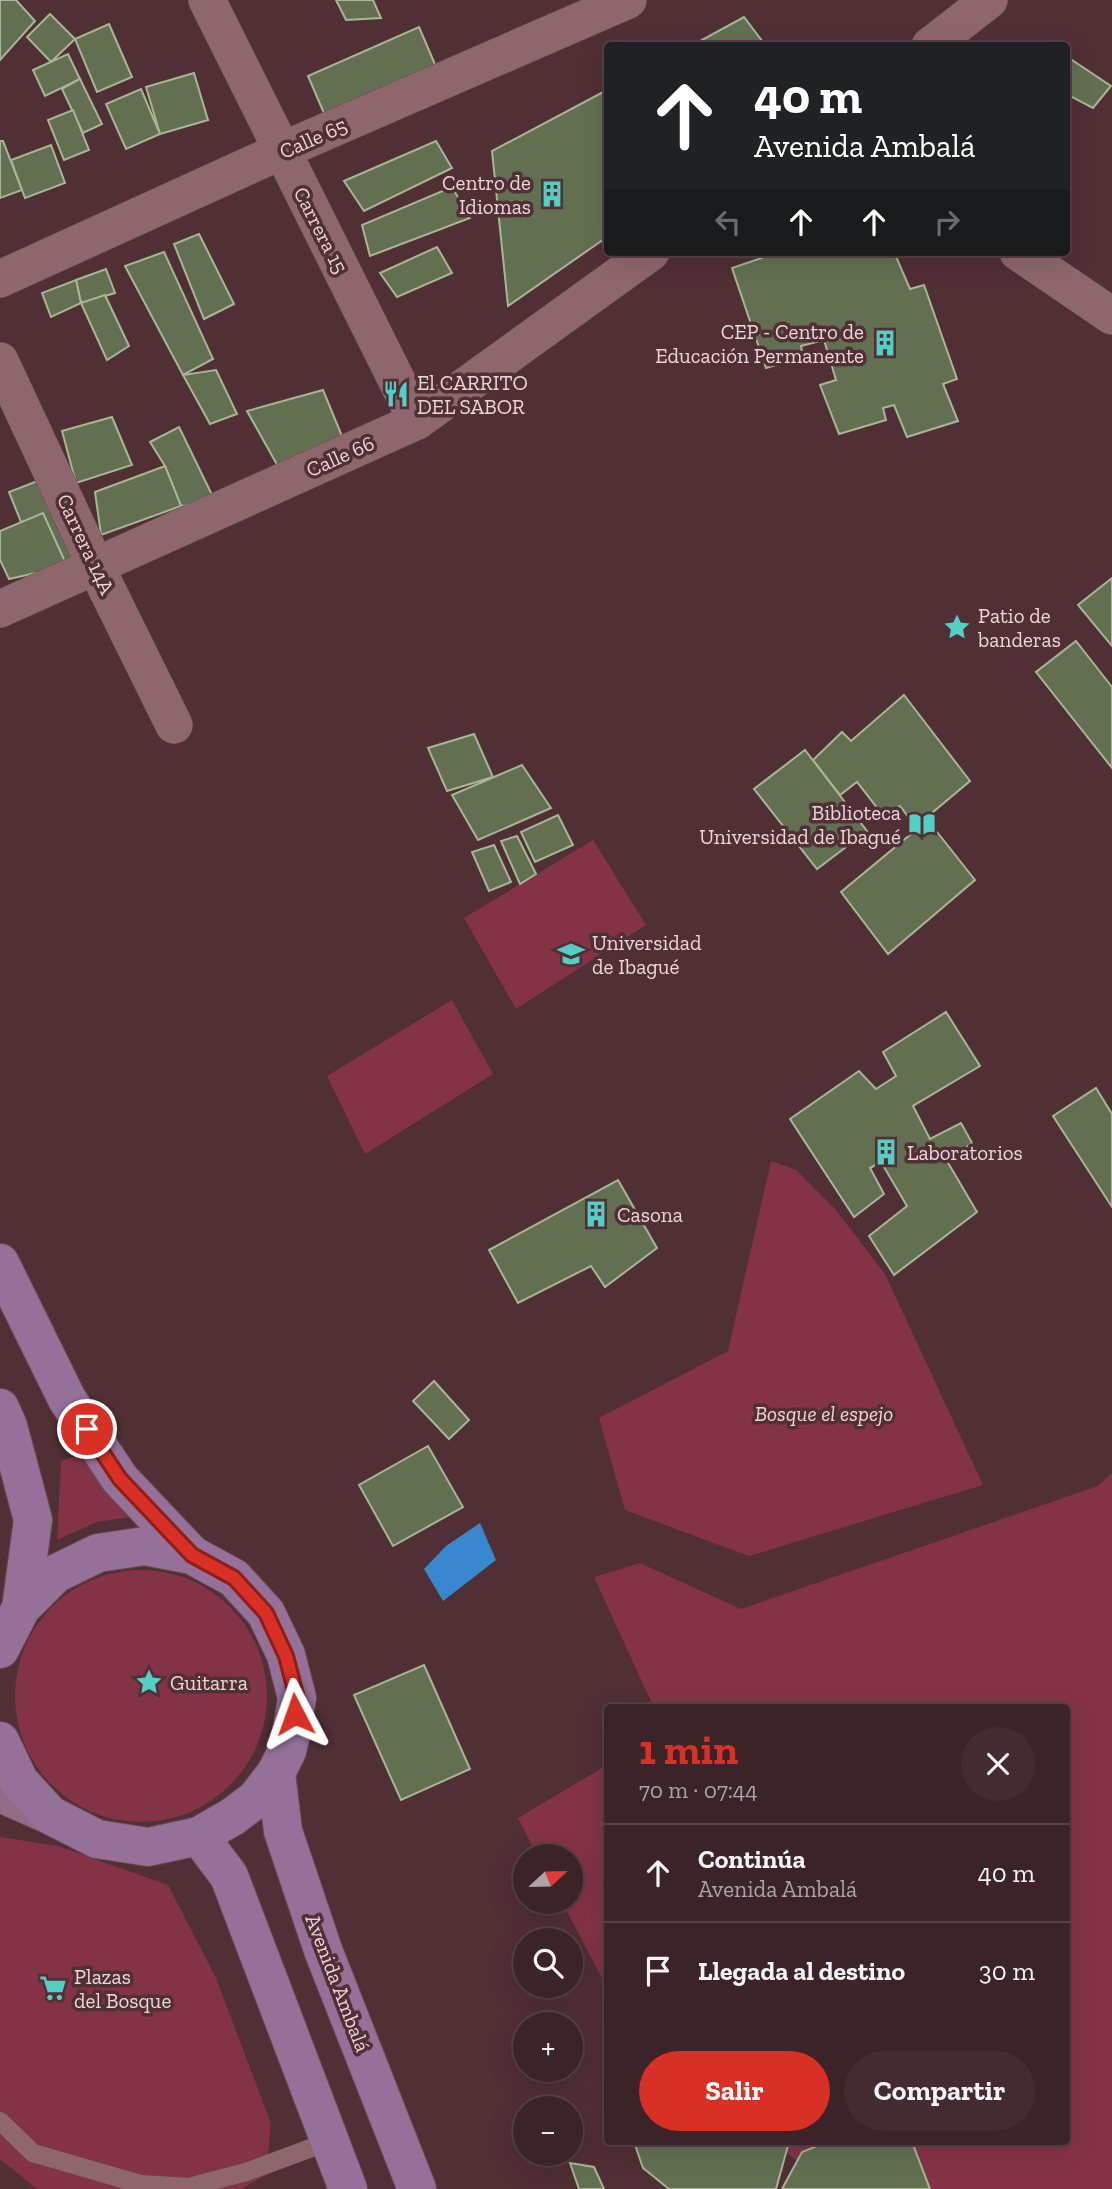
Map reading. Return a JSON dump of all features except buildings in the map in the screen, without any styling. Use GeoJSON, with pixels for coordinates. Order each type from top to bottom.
{"type":"FeatureCollection","features":[{"type":"Feature","properties":{"kind":"main road"},"geometry":{"type":"LineString","coordinates":[[0,1263],[66,1399],[120,1479],[192,1555],[234,1578],[266,1613],[286,1656],[297,1698],[286,1751],[276,1773],[256,1799],[199,1836],[148,1847],[97,1839],[50,1815],[19,1781],[0,1741]]}},
{"type":"Feature","properties":{"kind":"main road"},"geometry":{"type":"LineString","coordinates":[[4,1417],[33,1520],[21,1608]]}},
{"type":"Feature","properties":{"kind":"main road"},"geometry":{"type":"LineString","coordinates":[[0,1479],[4,1417]]}},
{"type":"Feature","properties":{"kind":"main road"},"geometry":{"type":"LineString","coordinates":[[0,1649],[21,1608],[55,1574],[98,1553],[145,1546],[192,1555]]}},
{"type":"Feature","properties":{"kind":"main road","name":"Avenida Ambalá"},"geometry":{"type":"LineString","coordinates":[[276,1773],[287,1844],[323,1950],[417,2189]]}},
{"type":"Feature","properties":{"kind":"main road"},"geometry":{"type":"LineString","coordinates":[[199,1836],[229,1876],[348,2189]]}},
{"type":"Feature","properties":{"kind":"street","name":"Calle 65"},"geometry":{"type":"LineString","coordinates":[[0,279],[628,0]]}},
{"type":"Feature","properties":{"kind":"street"},"geometry":{"type":"LineString","coordinates":[[935,42],[989,0]]}},
{"type":"Feature","properties":{"kind":"street","name":"Carrera 15"},"geometry":{"type":"LineString","coordinates":[[213,2],[281,152],[417,421]]}},
{"type":"Feature","properties":{"kind":"street","name":"Calle 66"},"geometry":{"type":"LineString","coordinates":[[0,609],[417,421],[645,256]]}},
{"type":"Feature","properties":{"kind":"street"},"geometry":{"type":"LineString","coordinates":[[1024,256],[1112,316]]}},
{"type":"Feature","properties":{"kind":"street","name":"Carrera 14A"},"geometry":{"type":"LineString","coordinates":[[0,361],[95,565],[174,725]]}},
{"type":"Feature","properties":{"kind":"street"},"geometry":{"type":"LineString","coordinates":[[0,1793],[50,1815]]}},
{"type":"Feature","properties":{"kind":"lane"},"geometry":{"type":"LineString","coordinates":[[0,2121],[33,2153],[140,2184],[189,2187],[246,2172],[330,2141]]}},
{"type":"Feature","properties":{"kind":"green space"},"geometry":{"type":"Polygon","coordinates":[[[593,840],[646,925],[516,1009],[464,918],[593,840]]]}},
{"type":"Feature","properties":{"kind":"green space"},"geometry":{"type":"Polygon","coordinates":[[[452,1000],[493,1074],[365,1154],[327,1076],[452,1000]]]}},
{"type":"Feature","properties":{"kind":"green space","name":"Bosque el espejo"},"geometry":{"type":"Polygon","coordinates":[[[771,1161],[796,1170],[835,1209],[885,1274],[983,1485],[749,1556],[625,1510],[599,1418],[728,1351],[771,1161]]]}},
{"type":"Feature","properties":{"kind":"green space"},"geometry":{"type":"Polygon","coordinates":[[[84,1454],[142,1515],[97,1522],[57,1540],[61,1461],[84,1454]]]}},
{"type":"Feature","properties":{"kind":"green space"},"geometry":{"type":"Polygon","coordinates":[[[1112,1473],[1112,2189],[832,2189],[777,2145],[1070,2145],[1070,1704],[652,1704],[594,1577],[640,1563],[741,1609],[1098,1486],[1112,1473]]]}},
{"type":"Feature","properties":{"kind":"green space"},"geometry":{"type":"Polygon","coordinates":[[[129,1570],[153,1570],[178,1575],[201,1585],[221,1598],[239,1616],[262,1659],[267,1696],[265,1721],[258,1744],[239,1776],[221,1794],[178,1817],[153,1822],[129,1822],[104,1817],[81,1807],[61,1794],[43,1776],[20,1733],[15,1708],[15,1684],[20,1659],[30,1636],[43,1616],[61,1598],[104,1575],[129,1570]]]}},
{"type":"Feature","properties":{"kind":"green space"},"geometry":{"type":"Polygon","coordinates":[[[604,1767],[604,1982],[583,1942],[583,1928],[576,1928],[568,1914],[583,1914],[583,1844],[531,1844],[518,1818],[604,1767]]]}},
{"type":"Feature","properties":{"kind":"green space"},"geometry":{"type":"Polygon","coordinates":[[[0,1837],[58,1846],[168,1885],[215,1976],[271,2123],[266,2175],[241,2189],[37,2189],[0,2159],[0,1837]]]}},
{"type":"Feature","properties":{"kind":"water"},"geometry":{"type":"Polygon","coordinates":[[[480,1523],[496,1560],[443,1601],[424,1569],[446,1546],[480,1523]]]}},
{"type":"Feature","properties":{"kind":"place","name":"Centro de Idiomas"},"geometry":{"type":"Point","coordinates":[552,194]}},
{"type":"Feature","properties":{"kind":"place","name":"CEP - Centro de Educación Permanente"},"geometry":{"type":"Point","coordinates":[885,343]}},
{"type":"Feature","properties":{"kind":"place","name":"El CARRITO DEL SABOR"},"geometry":{"type":"Point","coordinates":[396,394]}},
{"type":"Feature","properties":{"kind":"place","name":"Patio de banderas"},"geometry":{"type":"Point","coordinates":[957,627]}},
{"type":"Feature","properties":{"kind":"place","name":"Biblioteca Universidad de Ibagué"},"geometry":{"type":"Point","coordinates":[922,824]}},
{"type":"Feature","properties":{"kind":"place","name":"Universidad de Ibagué"},"geometry":{"type":"Point","coordinates":[571,954]}},
{"type":"Feature","properties":{"kind":"place","name":"Laboratorios"},"geometry":{"type":"Point","coordinates":[886,1152]}},
{"type":"Feature","properties":{"kind":"place","name":"Casona"},"geometry":{"type":"Point","coordinates":[596,1214]}},
{"type":"Feature","properties":{"kind":"place","name":"Guitarra"},"geometry":{"type":"Point","coordinates":[149,1682]}},
{"type":"Feature","properties":{"kind":"place","name":"Plazas del Bosque"},"geometry":{"type":"Point","coordinates":[53,1988]}},
{"type":"Feature","properties":{"kind":"route"},"geometry":{"type":"LineString","coordinates":[[87,1429],[120,1479],[192,1555],[234,1578],[266,1613],[286,1656],[297,1698],[295,1714]]}}]}
